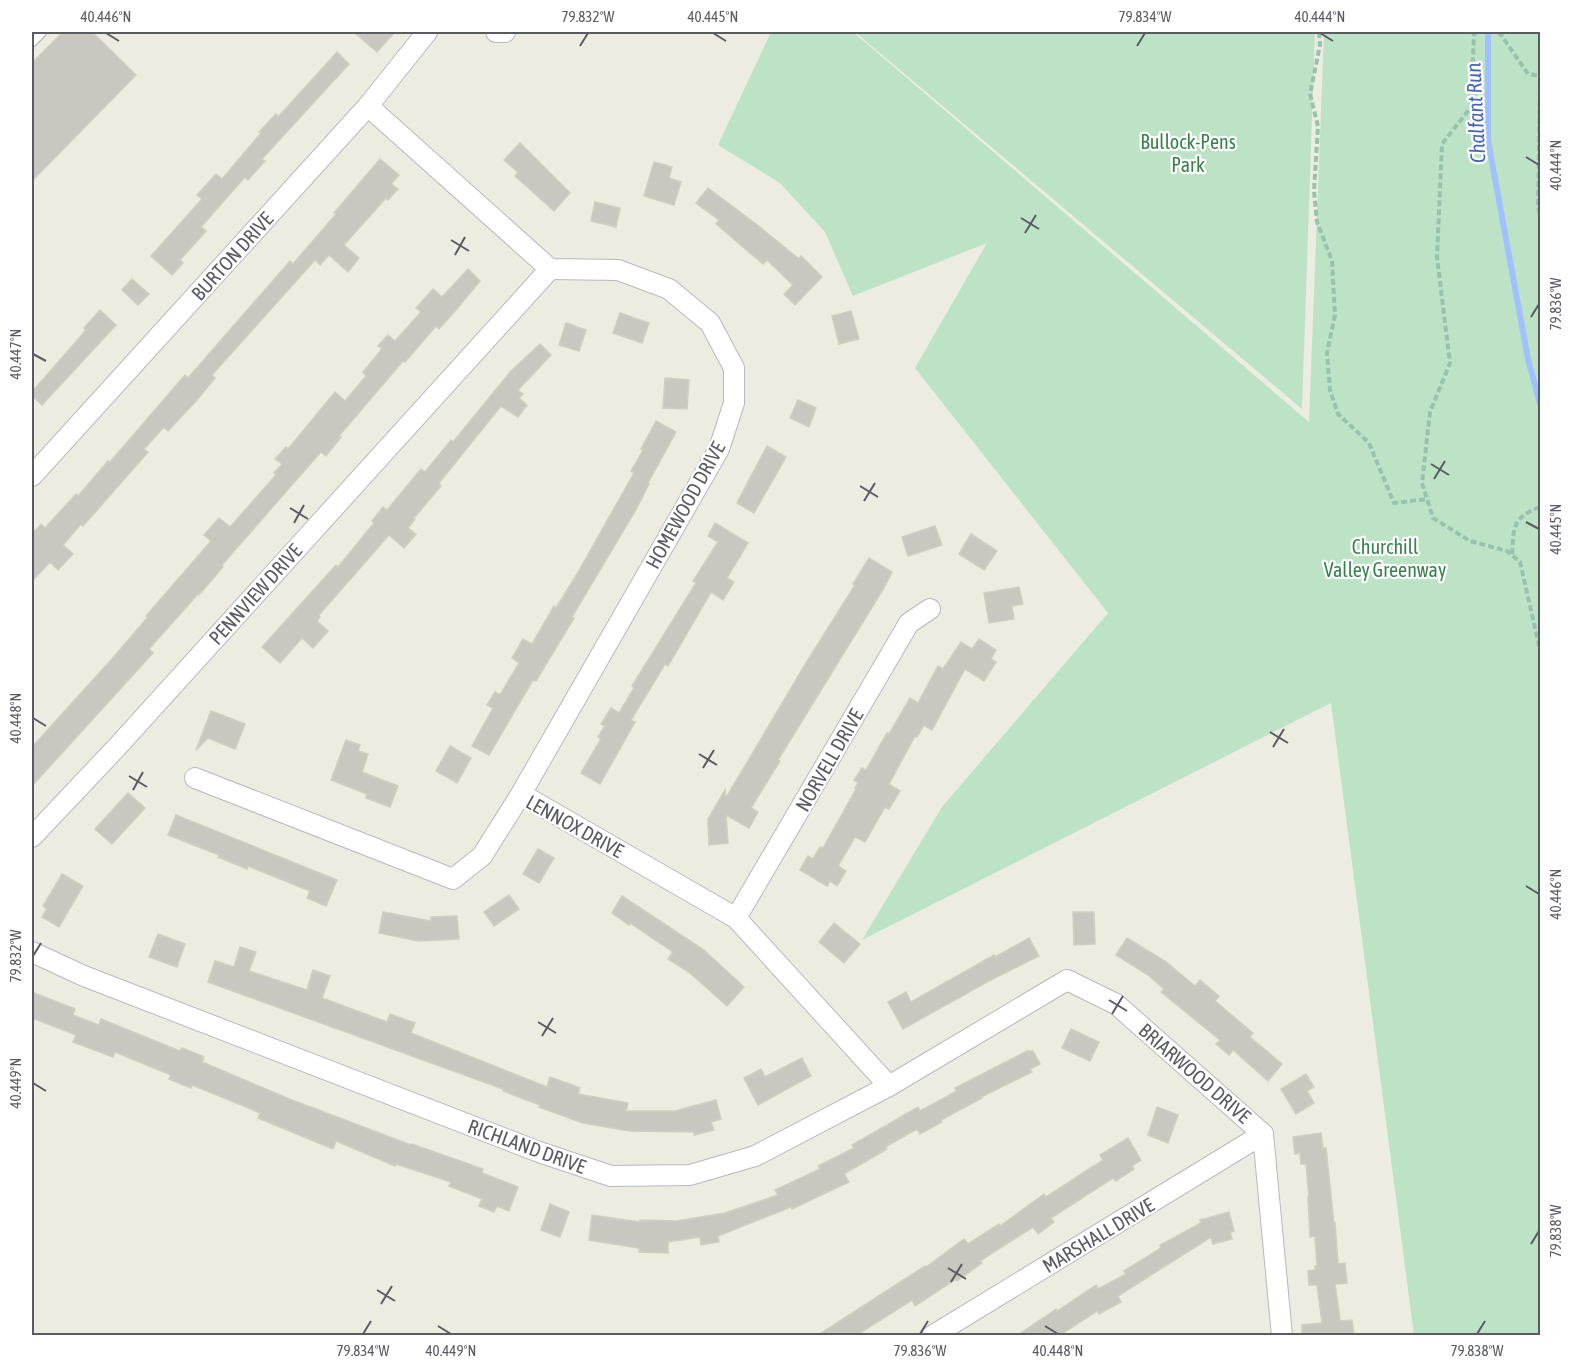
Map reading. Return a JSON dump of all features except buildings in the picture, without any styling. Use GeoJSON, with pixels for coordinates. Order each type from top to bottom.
{"type":"FeatureCollection","features":[{"type":"Feature","properties":{"kind":"street","name":"BURTON DRIVE"},"geometry":{"type":"LineString","coordinates":[[32,476],[368,106],[428,32]]}},
{"type":"Feature","properties":{"kind":"street"},"geometry":{"type":"LineString","coordinates":[[496,32],[505,32]]}},
{"type":"Feature","properties":{"kind":"street"},"geometry":{"type":"LineString","coordinates":[[368,106],[550,269]]}},
{"type":"Feature","properties":{"kind":"street","name":"HOMEWOOD DRIVE"},"geometry":{"type":"LineString","coordinates":[[521,794],[719,449],[734,403],[734,368],[710,323],[669,289],[618,270],[550,269]]}},
{"type":"Feature","properties":{"kind":"street","name":"PENNVIEW DRIVE"},"geometry":{"type":"LineString","coordinates":[[32,837],[133,729],[550,269]]}},
{"type":"Feature","properties":{"kind":"street","name":"NORVELL DRIVE"},"geometry":{"type":"LineString","coordinates":[[736,918],[909,623],[930,609]]}},
{"type":"Feature","properties":{"kind":"street","name":"LENNOX DRIVE"},"geometry":{"type":"LineString","coordinates":[[195,778],[453,879],[482,856],[521,794],[736,918],[889,1086]]}},
{"type":"Feature","properties":{"kind":"street","name":"RICHLAND DRIVE"},"geometry":{"type":"LineString","coordinates":[[32,952],[118,989],[539,1152],[611,1176],[690,1176],[755,1156],[889,1086],[1014,1012]]}},
{"type":"Feature","properties":{"kind":"street","name":"BRIARWOOD DRIVE"},"geometry":{"type":"LineString","coordinates":[[1014,1012],[1066,980],[1116,1004],[1263,1134],[1282,1335]]}},
{"type":"Feature","properties":{"kind":"street","name":"MARSHALL DRIVE"},"geometry":{"type":"LineString","coordinates":[[932,1335],[1263,1134]]}},
{"type":"Feature","properties":{"kind":"lane"},"geometry":{"type":"LineString","coordinates":[[32,41],[41,32]]}},
{"type":"Feature","properties":{"kind":"path"},"geometry":{"type":"LineString","coordinates":[[1319,32],[1320,45],[1310,94],[1318,126],[1314,191],[1317,222],[1332,261],[1335,315],[1328,353],[1330,390],[1338,414],[1368,443],[1394,503],[1427,499]]}},
{"type":"Feature","properties":{"kind":"path"},"geometry":{"type":"LineString","coordinates":[[1477,32],[1474,34],[1471,107],[1442,144],[1437,257],[1450,363],[1430,412],[1422,483],[1433,518],[1470,541],[1507,551],[1520,562],[1540,650]]}},
{"type":"Feature","properties":{"kind":"path"},"geometry":{"type":"LineString","coordinates":[[1499,32],[1528,74],[1540,76]]}},
{"type":"Feature","properties":{"kind":"path"},"geometry":{"type":"LineString","coordinates":[[1540,82],[1538,207],[1540,215]]}},
{"type":"Feature","properties":{"kind":"path"},"geometry":{"type":"LineString","coordinates":[[1512,555],[1514,525],[1525,513],[1540,507]]}},
{"type":"Feature","properties":{"kind":"green space","name":"Churchill Valley Greenway"},"geometry":{"type":"Polygon","coordinates":[[[771,32],[853,32],[1309,422],[1324,32],[1540,32],[1540,1335],[1414,1335],[1331,703],[862,940],[942,807],[1108,613],[915,368],[987,243],[853,296],[825,232],[780,183],[718,145],[771,32]]]}},
{"type":"Feature","properties":{"kind":"green space","name":"Bullock-Pens Park"},"geometry":{"type":"Polygon","coordinates":[[[855,32],[1315,32],[1302,409],[855,32]]]}},
{"type":"Feature","properties":{"kind":"waterway","name":"Chalfant Run"},"geometry":{"type":"LineString","coordinates":[[1488,32],[1488,140],[1528,359],[1540,404]]}}]}
